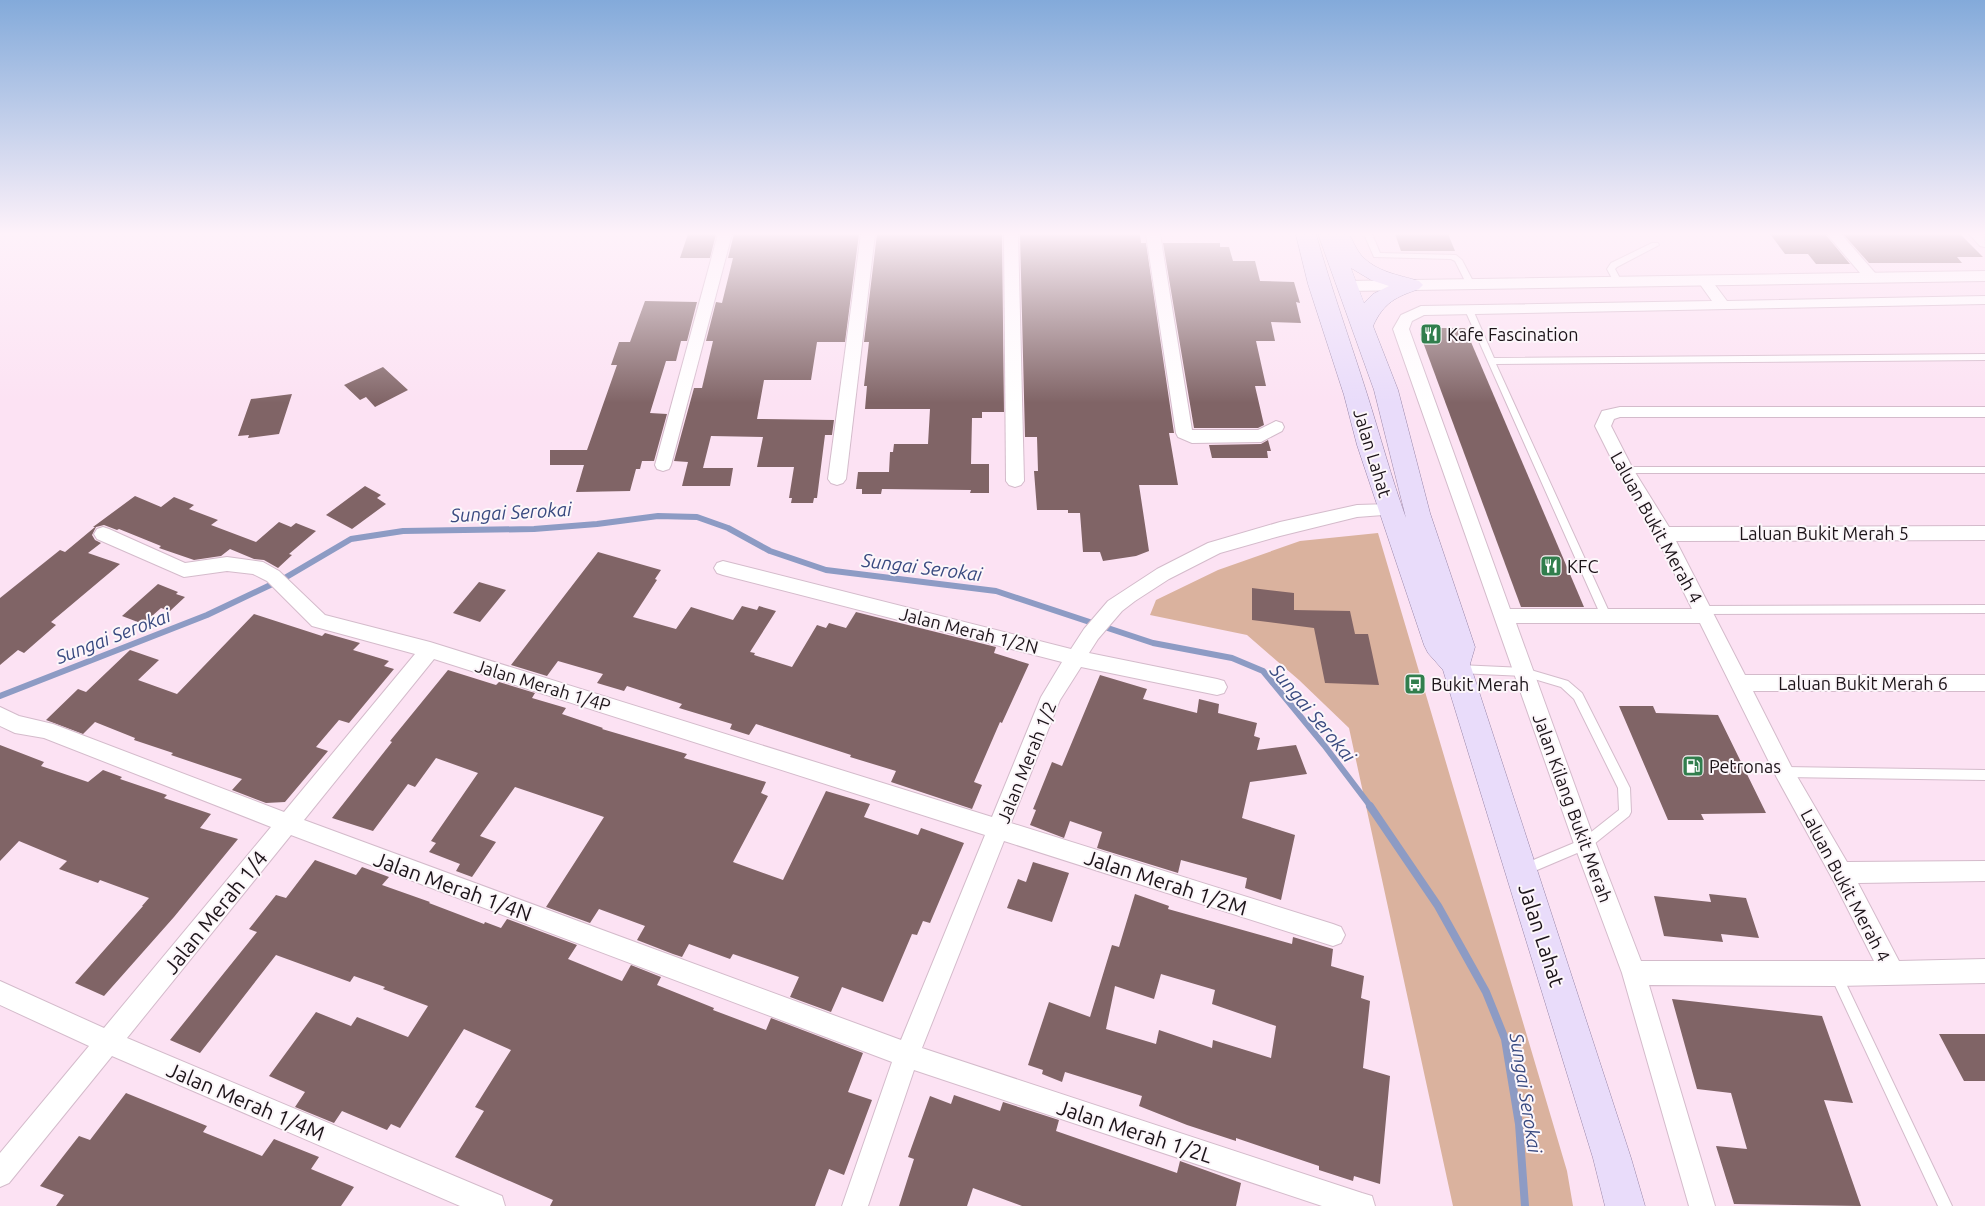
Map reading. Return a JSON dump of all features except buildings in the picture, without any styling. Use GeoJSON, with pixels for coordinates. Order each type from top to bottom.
{"type":"FeatureCollection","features":[{"type":"Feature","properties":{"kind":"main road","name":"Jalan Lahat"},"geometry":{"type":"LineString","coordinates":[[1321,290],[1356,395],[1369,445],[1390,510],[1438,645],[1459,660]]}},
{"type":"Feature","properties":{"kind":"main road"},"geometry":{"type":"LineString","coordinates":[[1342,290],[1336,297],[1355,353],[1356,395]]}},
{"type":"Feature","properties":{"kind":"main road","name":"Jalan Lahat"},"geometry":{"type":"LineString","coordinates":[[1349,290],[1386,390],[1417,513],[1459,660],[1522,871],[1612,1158],[1625,1206]]}},
{"type":"Feature","properties":{"kind":"main road"},"geometry":{"type":"LineString","coordinates":[[1362,326],[1370,309],[1380,298],[1394,290]]}},
{"type":"Feature","properties":{"kind":"main road"},"geometry":{"type":"LineString","coordinates":[[1386,390],[1386,431],[1399,494],[1399,503],[1390,510]]}},
{"type":"Feature","properties":{"kind":"street"},"geometry":{"type":"LineString","coordinates":[[663,465],[710,290]]}},
{"type":"Feature","properties":{"kind":"street"},"geometry":{"type":"LineString","coordinates":[[837,479],[861,290]]}},
{"type":"Feature","properties":{"kind":"street"},"geometry":{"type":"LineString","coordinates":[[1012,290],[1015,481]]}},
{"type":"Feature","properties":{"kind":"street"},"geometry":{"type":"LineString","coordinates":[[1162,290],[1184,433],[1192,437],[1261,436],[1276,427]]}},
{"type":"Feature","properties":{"kind":"street"},"geometry":{"type":"LineString","coordinates":[[1712,290],[1724,305]]}},
{"type":"Feature","properties":{"kind":"street"},"geometry":{"type":"LineString","coordinates":[[1469,310],[1985,300]]}},
{"type":"Feature","properties":{"kind":"street","name":"Jalan Kilang Bukit Merah"},"geometry":{"type":"LineString","coordinates":[[1469,310],[1421,311],[1406,318],[1401,330],[1634,973],[1702,1206]]}},
{"type":"Feature","properties":{"kind":"street","name":"Laluan Bukit Merah 4"},"geometry":{"type":"LineString","coordinates":[[1892,972],[1841,873],[1784,772],[1741,683],[1664,534],[1624,470],[1603,426],[1608,415],[1620,412],[1985,412]]}},
{"type":"Feature","properties":{"kind":"street","name":"Jalan Merah 1/2"},"geometry":{"type":"LineString","coordinates":[[855,1206],[907,1055],[1000,829],[1051,697],[1091,634],[1115,606],[1163,574],[1214,548],[1280,528],[1357,511],[1390,510]]}},
{"type":"Feature","properties":{"kind":"street","name":"Laluan Bukit Merah 5"},"geometry":{"type":"LineString","coordinates":[[1664,534],[1985,533]]}},
{"type":"Feature","properties":{"kind":"street","name":"Jalan Merah 1/4P"},"geometry":{"type":"LineString","coordinates":[[103,534],[184,570],[227,564],[257,567],[273,576],[319,621],[430,650],[1000,829]]}},
{"type":"Feature","properties":{"kind":"street","name":"Jalan Merah 1/2N"},"geometry":{"type":"LineString","coordinates":[[723,568],[1076,658],[1216,687]]}},
{"type":"Feature","properties":{"kind":"street"},"geometry":{"type":"LineString","coordinates":[[1504,616],[1606,616],[1704,613]]}},
{"type":"Feature","properties":{"kind":"street","name":"Jalan Merah 1/4"},"geometry":{"type":"LineString","coordinates":[[0,1174],[430,650]]}},
{"type":"Feature","properties":{"kind":"street","name":"Laluan Bukit Merah 6"},"geometry":{"type":"LineString","coordinates":[[1741,683],[1985,683]]}},
{"type":"Feature","properties":{"kind":"street","name":"Jalan Merah 1/4N"},"geometry":{"type":"LineString","coordinates":[[0,716],[16,724],[46,730],[288,824],[907,1055]]}},
{"type":"Feature","properties":{"kind":"street","name":"Jalan Merah 1/2M"},"geometry":{"type":"LineString","coordinates":[[1000,829],[1333,935]]}},
{"type":"Feature","properties":{"kind":"street"},"geometry":{"type":"LineString","coordinates":[[1841,873],[1985,871]]}},
{"type":"Feature","properties":{"kind":"street"},"geometry":{"type":"LineString","coordinates":[[1634,973],[1836,974],[1985,971]]}},
{"type":"Feature","properties":{"kind":"street","name":"Jalan Merah 1/4M"},"geometry":{"type":"LineString","coordinates":[[0,993],[108,1042],[492,1206]]}},
{"type":"Feature","properties":{"kind":"street","name":"Jalan Merah 1/2L"},"geometry":{"type":"LineString","coordinates":[[907,1055],[1362,1206]]}},
{"type":"Feature","properties":{"kind":"lane"},"geometry":{"type":"LineString","coordinates":[[1469,310],[1606,616]]}},
{"type":"Feature","properties":{"kind":"lane"},"geometry":{"type":"LineString","coordinates":[[1491,361],[1985,357]]}},
{"type":"Feature","properties":{"kind":"lane"},"geometry":{"type":"LineString","coordinates":[[1624,470],[1985,470]]}},
{"type":"Feature","properties":{"kind":"lane"},"geometry":{"type":"LineString","coordinates":[[1704,613],[1985,609]]}},
{"type":"Feature","properties":{"kind":"lane"},"geometry":{"type":"LineString","coordinates":[[1459,660],[1524,672],[1564,684],[1578,696],[1624,788],[1625,812],[1586,844],[1522,871]]}},
{"type":"Feature","properties":{"kind":"lane"},"geometry":{"type":"LineString","coordinates":[[1784,772],[1985,775]]}},
{"type":"Feature","properties":{"kind":"lane"},"geometry":{"type":"LineString","coordinates":[[1836,974],[1945,1206]]}},
{"type":"Feature","properties":{"kind":"shaded area"},"geometry":{"type":"Polygon","coordinates":[[[1378,533],[1567,1171],[1573,1206],[1453,1206],[1349,728],[1299,680],[1247,635],[1150,615],[1156,600],[1218,570],[1300,541],[1378,533]]]}},
{"type":"Feature","properties":{"kind":"waterway","name":"Sungai Serokai"},"geometry":{"type":"LineString","coordinates":[[0,696],[207,615],[283,579],[351,539],[403,531],[534,529],[597,524],[658,516],[697,517],[728,528],[770,551],[826,570],[996,591],[1153,643],[1232,658],[1263,671],[1324,745],[1371,807]]}},
{"type":"Feature","properties":{"kind":"waterway","name":"Sungai Serokai"},"geometry":{"type":"LineString","coordinates":[[1370,806],[1438,906],[1486,992],[1505,1039],[1519,1124],[1525,1206]]}},
{"type":"Feature","properties":{"kind":"place","name":"Kafe Fascination"},"geometry":{"type":"Point","coordinates":[1431,334]}},
{"type":"Feature","properties":{"kind":"place","name":"KFC"},"geometry":{"type":"Point","coordinates":[1551,566]}},
{"type":"Feature","properties":{"kind":"place","name":"Bukit Merah"},"geometry":{"type":"Point","coordinates":[1415,684]}},
{"type":"Feature","properties":{"kind":"place","name":"Petronas"},"geometry":{"type":"Point","coordinates":[1693,766]}}]}
